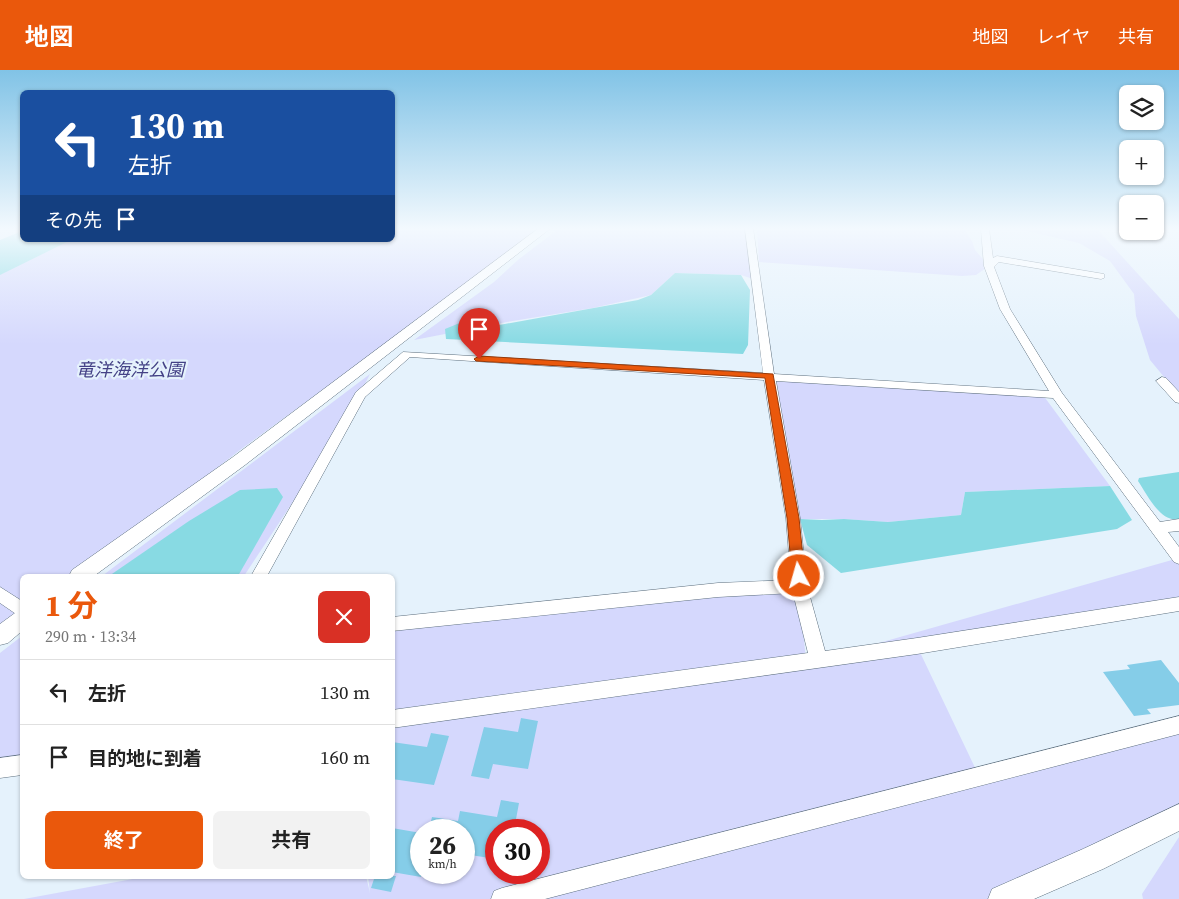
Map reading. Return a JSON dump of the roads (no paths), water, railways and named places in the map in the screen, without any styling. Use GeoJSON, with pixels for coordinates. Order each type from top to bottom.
{"type":"FeatureCollection","features":[{"type":"Feature","properties":{"kind":"street"},"geometry":{"type":"LineString","coordinates":[[82,574],[239,461],[495,267]]}},
{"type":"Feature","properties":{"kind":"street"},"geometry":{"type":"LineString","coordinates":[[753,267],[769,376],[793,518],[799,586],[819,660]]}},
{"type":"Feature","properties":{"kind":"street"},"geometry":{"type":"LineString","coordinates":[[989,267],[1005,309],[1057,396],[1179,558]]}},
{"type":"Feature","properties":{"kind":"street"},"geometry":{"type":"LineString","coordinates":[[1044,267],[1100,276]]}},
{"type":"Feature","properties":{"kind":"street"},"geometry":{"type":"LineString","coordinates":[[260,574],[360,395],[407,354],[1057,396]]}},
{"type":"Feature","properties":{"kind":"street"},"geometry":{"type":"LineString","coordinates":[[1162,381],[1179,399]]}},
{"type":"Feature","properties":{"kind":"street"},"geometry":{"type":"LineString","coordinates":[[1158,528],[1179,525]]}},
{"type":"Feature","properties":{"kind":"street"},"geometry":{"type":"LineString","coordinates":[[395,624],[718,590],[799,586]]}},
{"type":"Feature","properties":{"kind":"street"},"geometry":{"type":"LineString","coordinates":[[0,594],[20,609]]}},
{"type":"Feature","properties":{"kind":"street"},"geometry":{"type":"LineString","coordinates":[[395,719],[926,645],[1179,604]]}},
{"type":"Feature","properties":{"kind":"street"},"geometry":{"type":"LineString","coordinates":[[0,636],[20,621]]}},
{"type":"Feature","properties":{"kind":"street"},"geometry":{"type":"LineString","coordinates":[[502,899],[1179,725]]}},
{"type":"Feature","properties":{"kind":"street"},"geometry":{"type":"LineString","coordinates":[[0,768],[20,765]]}},
{"type":"Feature","properties":{"kind":"street"},"geometry":{"type":"LineString","coordinates":[[1002,899],[1093,859],[1179,817]]}},
{"type":"Feature","properties":{"kind":"park label","name":"竜洋海洋公園"},"geometry":{"type":"Point","coordinates":[130,370]}}]}
